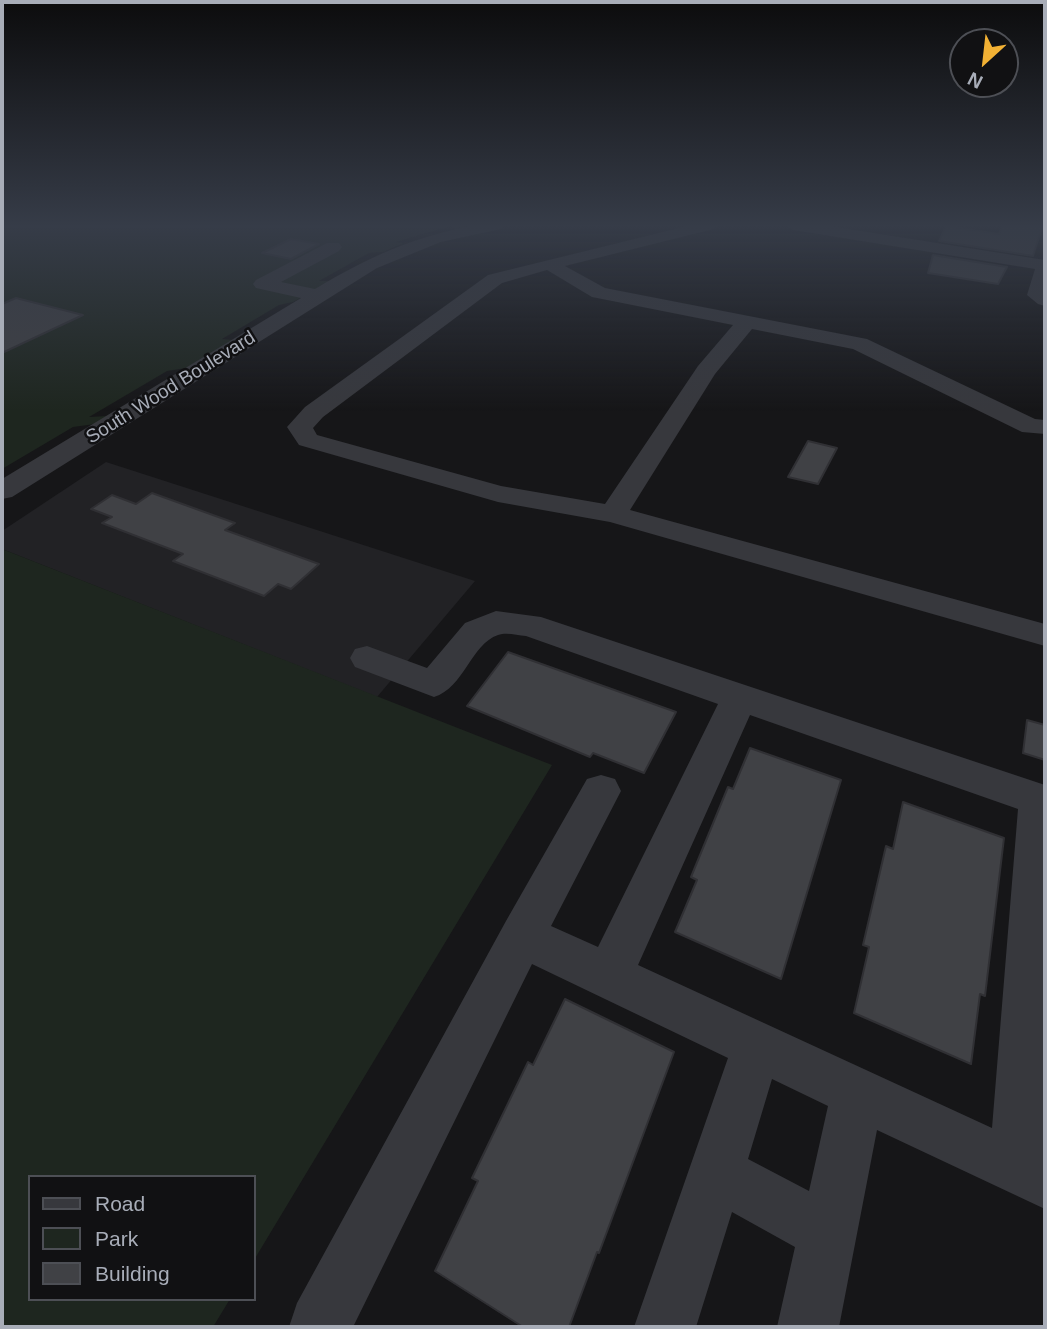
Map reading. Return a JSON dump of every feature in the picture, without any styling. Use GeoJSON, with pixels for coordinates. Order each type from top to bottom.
{"type":"FeatureCollection","features":[{"type":"Feature","properties":{"kind":"street"},"geometry":{"type":"LineString","coordinates":[[243,295],[258,287]]}},
{"type":"Feature","properties":{"kind":"street"},"geometry":{"type":"LineString","coordinates":[[277,287],[319,296]]}},
{"type":"Feature","properties":{"kind":"street","name":"South Wood Boulevard"},"geometry":{"type":"LineString","coordinates":[[2,491],[333,287]]}},
{"type":"Feature","properties":{"kind":"street"},"geometry":{"type":"LineString","coordinates":[[484,287],[314,412],[300,427],[308,440],[498,494],[613,514],[1045,635]]}},
{"type":"Feature","properties":{"kind":"street"},"geometry":{"type":"LineString","coordinates":[[589,287],[599,293],[859,344],[1041,434]]}},
{"type":"Feature","properties":{"kind":"street"},"geometry":{"type":"LineString","coordinates":[[1039,287],[1037,295],[1045,300]]}},
{"type":"Feature","properties":{"kind":"street"},"geometry":{"type":"LineString","coordinates":[[613,514],[706,372],[747,322]]}},
{"type":"Feature","properties":{"kind":"street"},"geometry":{"type":"LineString","coordinates":[[367,658],[434,684],[477,631],[496,622],[529,625],[1042,801],[1031,1174],[522,936]]}},
{"type":"Feature","properties":{"kind":"street"},"geometry":{"type":"LineString","coordinates":[[609,976],[739,698]]}},
{"type":"Feature","properties":{"kind":"street"},"geometry":{"type":"LineString","coordinates":[[319,1326],[522,936],[601,791]]}},
{"type":"Feature","properties":{"kind":"street"},"geometry":{"type":"LineString","coordinates":[[669,1325],[715,1172],[757,1046]]}},
{"type":"Feature","properties":{"kind":"street"},"geometry":{"type":"LineString","coordinates":[[808,1327],[858,1093]]}},
{"type":"Feature","properties":{"kind":"street"},"geometry":{"type":"LineString","coordinates":[[715,1172],[828,1233]]}},
{"type":"Feature","properties":{"kind":"shaded area"},"geometry":{"type":"Polygon","coordinates":[[[106,462],[475,581],[377,697],[2,549],[2,531],[106,462]]]}},
{"type":"Feature","properties":{"kind":"green space"},"geometry":{"type":"Polygon","coordinates":[[[2,287],[320,287],[293,302],[279,305],[222,339],[233,340],[186,368],[167,371],[89,417],[107,416],[95,424],[73,427],[2,469],[2,287]]]}},
{"type":"Feature","properties":{"kind":"green space"},"geometry":{"type":"Polygon","coordinates":[[[2,549],[552,765],[256,1257],[256,1175],[28,1175],[28,1301],[229,1301],[213,1327],[2,1327],[2,549]]]}},
{"type":"Feature","properties":{"kind":"building"},"geometry":{"type":"Polygon","coordinates":[[[16,298],[83,315],[2,353],[2,304],[16,298]]]}},
{"type":"Feature","properties":{"kind":"building"},"geometry":{"type":"Polygon","coordinates":[[[808,441],[837,448],[818,484],[788,477],[808,441]]]}},
{"type":"Feature","properties":{"kind":"building"},"geometry":{"type":"Polygon","coordinates":[[[152,493],[235,523],[225,530],[319,564],[291,589],[278,584],[264,596],[173,561],[183,554],[102,523],[112,517],[91,509],[112,495],[136,504],[152,493]]]}},
{"type":"Feature","properties":{"kind":"building"},"geometry":{"type":"Polygon","coordinates":[[[508,652],[676,712],[644,773],[593,753],[590,757],[467,706],[508,652]]]}},
{"type":"Feature","properties":{"kind":"building"},"geometry":{"type":"Polygon","coordinates":[[[1027,720],[1045,725],[1045,760],[1023,753],[1027,720]]]}},
{"type":"Feature","properties":{"kind":"building"},"geometry":{"type":"Polygon","coordinates":[[[750,748],[841,780],[781,979],[675,932],[697,880],[691,877],[728,787],[733,789],[750,748]]]}},
{"type":"Feature","properties":{"kind":"building"},"geometry":{"type":"Polygon","coordinates":[[[903,802],[1004,838],[985,996],[980,994],[971,1064],[854,1013],[869,947],[863,945],[886,846],[893,849],[903,802]]]}},
{"type":"Feature","properties":{"kind":"building"},"geometry":{"type":"Polygon","coordinates":[[[565,999],[674,1052],[569,1327],[523,1327],[435,1271],[478,1181],[472,1178],[528,1062],[533,1065],[565,999]]]}}]}
